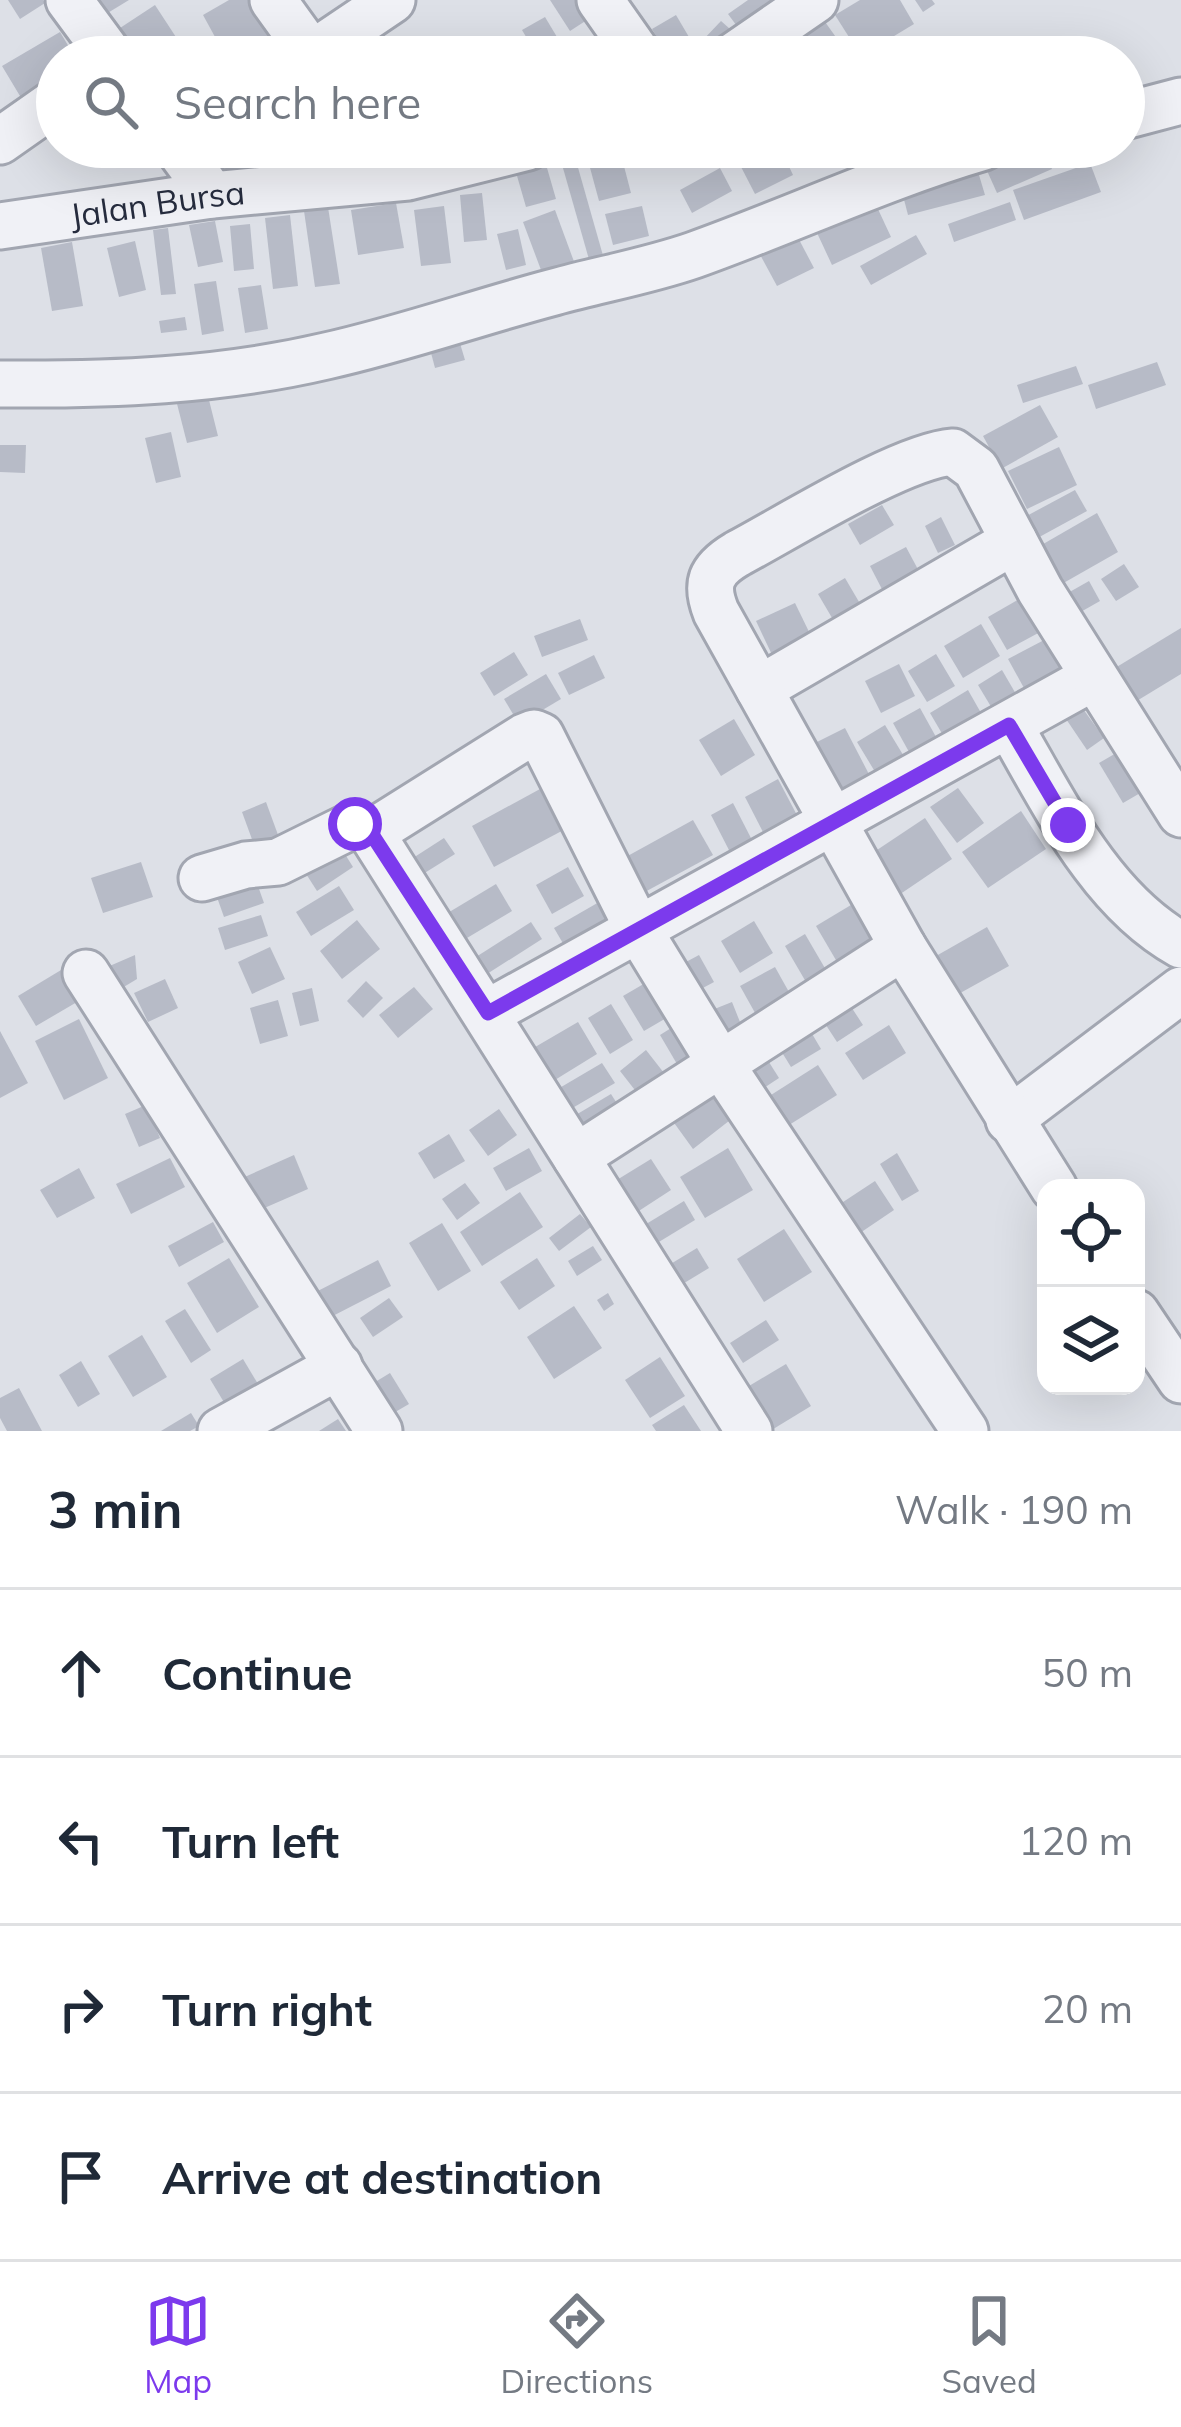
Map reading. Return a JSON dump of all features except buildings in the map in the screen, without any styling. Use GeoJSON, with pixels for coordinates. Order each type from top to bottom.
{"type":"FeatureCollection","features":[{"type":"Feature","properties":{"kind":"street"},"geometry":{"type":"LineString","coordinates":[[69,0],[95,36]]}},
{"type":"Feature","properties":{"kind":"street"},"geometry":{"type":"LineString","coordinates":[[273,0],[299,36]]}},
{"type":"Feature","properties":{"kind":"street"},"geometry":{"type":"LineString","coordinates":[[341,36],[392,0]]}},
{"type":"Feature","properties":{"kind":"street"},"geometry":{"type":"LineString","coordinates":[[761,36],[808,2]]}},
{"type":"Feature","properties":{"kind":"street"},"geometry":{"type":"LineString","coordinates":[[1145,110],[1181,101]]}},
{"type":"Feature","properties":{"kind":"street"},"geometry":{"type":"LineString","coordinates":[[0,141],[36,116]]}},
{"type":"Feature","properties":{"kind":"street"},"geometry":{"type":"LineString","coordinates":[[192,168],[212,195]]}},
{"type":"Feature","properties":{"kind":"street","name":"Jalan Bursa"},"geometry":{"type":"LineString","coordinates":[[0,226],[363,168]]}},
{"type":"Feature","properties":{"kind":"street"},"geometry":{"type":"LineString","coordinates":[[0,384],[221,375],[327,356],[557,291],[626,278],[919,168]]}},
{"type":"Feature","properties":{"kind":"street"},"geometry":{"type":"LineString","coordinates":[[1048,1179],[832,825],[709,594],[710,577],[736,554],[915,461],[952,452],[976,469],[1094,677],[1181,814]]}},
{"type":"Feature","properties":{"kind":"street"},"geometry":{"type":"LineString","coordinates":[[759,689],[1014,541]]}},
{"type":"Feature","properties":{"kind":"street"},"geometry":{"type":"LineString","coordinates":[[488,1013],[1094,677]]}},
{"type":"Feature","properties":{"kind":"street"},"geometry":{"type":"LineString","coordinates":[[1009,725],[1068,825],[1122,897],[1150,928],[1181,945]]}},
{"type":"Feature","properties":{"kind":"street"},"geometry":{"type":"LineString","coordinates":[[371,833],[534,733],[547,744],[638,929],[720,1063],[964,1431]]}},
{"type":"Feature","properties":{"kind":"street"},"geometry":{"type":"LineString","coordinates":[[202,878],[278,862],[355,824],[371,833],[749,1431]]}},
{"type":"Feature","properties":{"kind":"street"},"geometry":{"type":"LineString","coordinates":[[575,1157],[903,947]]}},
{"type":"Feature","properties":{"kind":"street"},"geometry":{"type":"LineString","coordinates":[[86,973],[379,1431]]}},
{"type":"Feature","properties":{"kind":"street"},"geometry":{"type":"LineString","coordinates":[[1009,1120],[1181,990]]}},
{"type":"Feature","properties":{"kind":"street"},"geometry":{"type":"LineString","coordinates":[[1145,1326],[1181,1380]]}},
{"type":"Feature","properties":{"kind":"street"},"geometry":{"type":"LineString","coordinates":[[220,1431],[339,1366]]}},
{"type":"Feature","properties":{"kind":"route"},"geometry":{"type":"LineString","coordinates":[[355,824],[371,833],[488,1013],[1009,725],[1068,825]]}}]}
